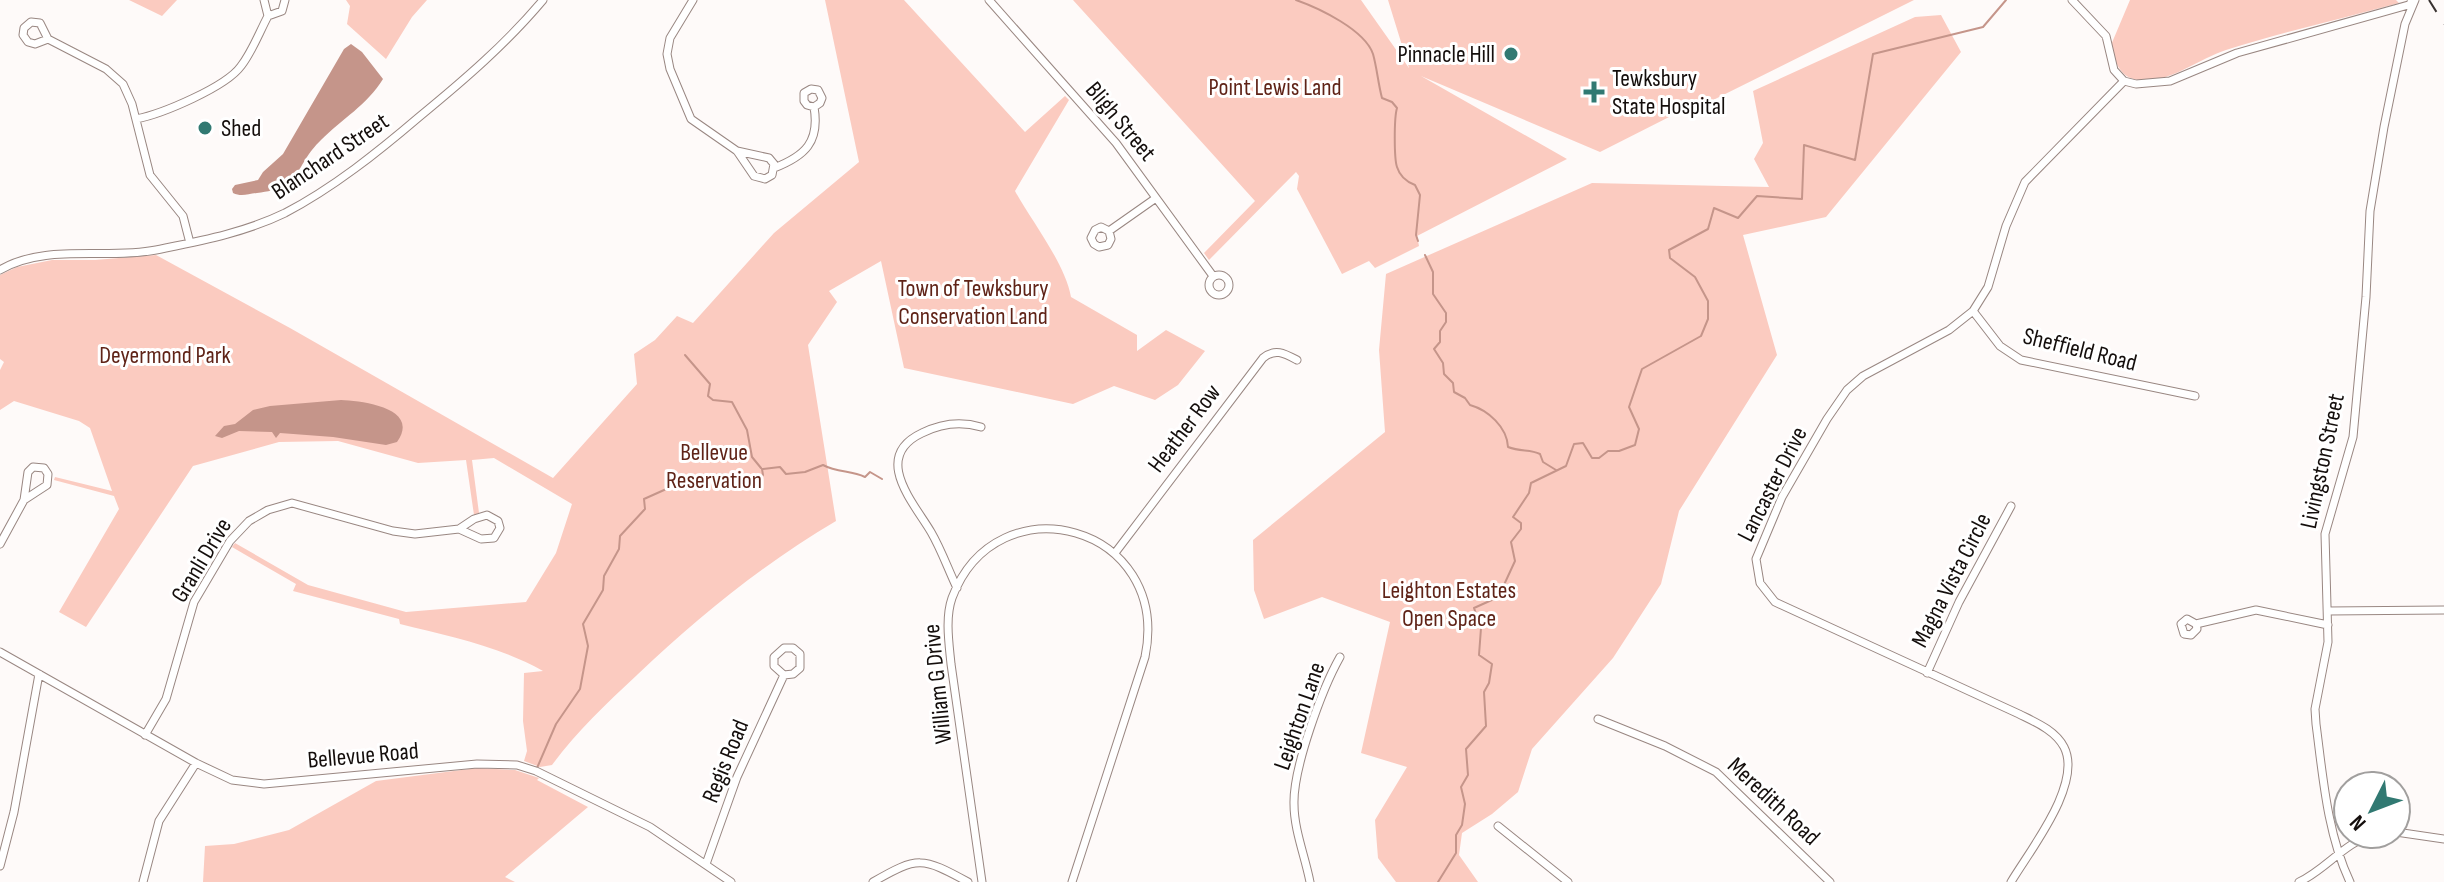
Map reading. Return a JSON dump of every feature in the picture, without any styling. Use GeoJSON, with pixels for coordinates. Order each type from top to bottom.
{"type":"FeatureCollection","features":[{"type":"Feature","properties":{"kind":"street"},"geometry":{"type":"LineString","coordinates":[[136,119],[167,110],[233,75],[244,62],[268,16],[264,0]]}},
{"type":"Feature","properties":{"kind":"street"},"geometry":{"type":"LineString","coordinates":[[268,16],[282,11],[285,0]]}},
{"type":"Feature","properties":{"kind":"street","name":"Blanchard Street"},"geometry":{"type":"LineString","coordinates":[[0,270],[35,257],[137,253],[190,243],[238,232],[278,216],[360,164],[497,51],[543,0]]}},
{"type":"Feature","properties":{"kind":"street"},"geometry":{"type":"LineString","coordinates":[[693,0],[670,38],[667,54],[686,111],[694,122],[737,151],[758,178],[769,178],[774,168],[797,158],[807,148],[816,128],[814,107]]}},
{"type":"Feature","properties":{"kind":"street","name":"Bligh Street"},"geometry":{"type":"LineString","coordinates":[[989,0],[1116,143],[1213,276]]}},
{"type":"Feature","properties":{"kind":"street"},"geometry":{"type":"LineString","coordinates":[[2072,0],[2106,36],[2112,64],[2124,81],[2145,84],[2170,81],[2236,53],[2413,1]]}},
{"type":"Feature","properties":{"kind":"street","name":"Livingston Street"},"geometry":{"type":"LineString","coordinates":[[2350,882],[2337,853],[2315,709],[2328,642],[2325,534],[2353,437],[2370,211],[2405,24],[2413,1]]}},
{"type":"Feature","properties":{"kind":"street"},"geometry":{"type":"LineString","coordinates":[[48,39],[116,76],[128,93],[150,175],[183,216],[190,243]]}},
{"type":"Feature","properties":{"kind":"street","name":"Lancaster Drive"},"geometry":{"type":"LineString","coordinates":[[2011,882],[2064,792],[2068,769],[2064,748],[2042,726],[1775,602],[1760,583],[1756,559],[1792,478],[1847,390],[1863,376],[1949,330],[1973,311],[1988,287],[2006,226],[2025,182],[2124,81]]}},
{"type":"Feature","properties":{"kind":"street"},"geometry":{"type":"LineString","coordinates":[[737,151],[766,156],[774,168]]}},
{"type":"Feature","properties":{"kind":"street"},"geometry":{"type":"LineString","coordinates":[[1109,231],[1156,198]]}},
{"type":"Feature","properties":{"kind":"street","name":"Sheffield Road"},"geometry":{"type":"LineString","coordinates":[[1973,311],[1993,339],[2021,360],[2195,396]]}},
{"type":"Feature","properties":{"kind":"street","name":"Heather Row"},"geometry":{"type":"LineString","coordinates":[[1115,553],[1263,358],[1274,352],[1282,352],[1297,360]]}},
{"type":"Feature","properties":{"kind":"street"},"geometry":{"type":"LineString","coordinates":[[957,588],[933,535],[904,492],[899,479],[899,458],[913,437],[923,432],[964,422],[981,427]]}},
{"type":"Feature","properties":{"kind":"street"},"geometry":{"type":"LineString","coordinates":[[0,544],[24,500],[28,472],[37,466],[44,468],[49,478],[47,485],[24,500]]}},
{"type":"Feature","properties":{"kind":"street","name":"Granli Drive"},"geometry":{"type":"LineString","coordinates":[[145,735],[166,699],[194,602],[230,541],[249,521],[268,510],[292,503],[393,531],[415,534],[459,529],[487,515],[498,521],[500,528],[494,538],[486,540],[459,529]]}},
{"type":"Feature","properties":{"kind":"street","name":"Magna Vista Circle"},"geometry":{"type":"LineString","coordinates":[[1927,673],[1959,602],[2011,506]]}},
{"type":"Feature","properties":{"kind":"street","name":"William G Drive"},"geometry":{"type":"LineString","coordinates":[[982,882],[948,636],[951,600],[981,555],[996,543],[1025,532],[1065,529],[1101,543],[1115,553],[1134,577],[1144,596],[1149,639],[1072,882]]}},
{"type":"Feature","properties":{"kind":"street"},"geometry":{"type":"LineString","coordinates":[[2196,624],[2256,610],[2328,625]]}},
{"type":"Feature","properties":{"kind":"street"},"geometry":{"type":"LineString","coordinates":[[2328,611],[2444,610]]}},
{"type":"Feature","properties":{"kind":"street","name":"Bellevue Road"},"geometry":{"type":"LineString","coordinates":[[0,652],[145,735],[232,780],[264,784],[477,764],[517,765],[536,771],[650,827],[731,882]]}},
{"type":"Feature","properties":{"kind":"street","name":"Leighton Lane"},"geometry":{"type":"LineString","coordinates":[[1310,882],[1295,815],[1295,793],[1318,704],[1340,657]]}},
{"type":"Feature","properties":{"kind":"street"},"geometry":{"type":"LineString","coordinates":[[0,866],[14,812],[39,674]]}},
{"type":"Feature","properties":{"kind":"street","name":"Regis Road"},"geometry":{"type":"LineString","coordinates":[[706,864],[737,777],[784,675]]}},
{"type":"Feature","properties":{"kind":"street","name":"Meredith Road"},"geometry":{"type":"LineString","coordinates":[[1598,719],[1665,746],[1716,772],[1830,882]]}},
{"type":"Feature","properties":{"kind":"street"},"geometry":{"type":"LineString","coordinates":[[143,882],[159,821],[196,763]]}},
{"type":"Feature","properties":{"kind":"street"},"geometry":{"type":"LineString","coordinates":[[1498,826],[1568,882]]}},
{"type":"Feature","properties":{"kind":"street"},"geometry":{"type":"LineString","coordinates":[[2412,834],[2444,839]]}},
{"type":"Feature","properties":{"kind":"street"},"geometry":{"type":"LineString","coordinates":[[2299,882],[2324,867],[2343,850]]}},
{"type":"Feature","properties":{"kind":"street"},"geometry":{"type":"LineString","coordinates":[[873,882],[917,861],[927,862],[968,882]]}},
{"type":"Feature","properties":{"kind":"green space"},"geometry":{"type":"Polygon","coordinates":[[[129,0],[177,0],[162,16],[129,0]]]}},
{"type":"Feature","properties":{"kind":"green space"},"geometry":{"type":"Polygon","coordinates":[[[346,0],[427,0],[412,17],[386,59],[347,24],[350,6],[346,0]]]}},
{"type":"Feature","properties":{"kind":"green space"},"geometry":{"type":"Polygon","coordinates":[[[825,0],[904,0],[1025,132],[1065,96],[1069,100],[1015,191],[1062,270],[1071,297],[1137,335],[1137,351],[1166,330],[1205,351],[1178,385],[1155,400],[1114,386],[1073,404],[904,368],[881,261],[829,291],[837,302],[808,345],[836,521],[757,573],[684,633],[592,718],[552,765],[540,767],[524,761],[527,751],[523,721],[524,673],[543,671],[491,648],[400,624],[399,619],[293,591],[296,584],[232,547],[235,543],[308,585],[406,612],[526,602],[556,553],[572,504],[494,458],[472,460],[479,513],[474,515],[466,460],[418,463],[338,441],[279,442],[193,466],[86,627],[59,612],[119,509],[114,496],[54,480],[55,477],[112,491],[90,428],[79,421],[14,401],[0,410],[0,370],[4,362],[0,359],[0,275],[17,267],[52,260],[156,255],[553,478],[637,384],[634,354],[655,340],[677,316],[693,323],[774,233],[859,162],[825,0]]]}},
{"type":"Feature","properties":{"kind":"green space","name":"Point Lewis Land"},"geometry":{"type":"Polygon","coordinates":[[[1073,0],[1361,0],[1409,68],[1388,0],[1914,0],[1685,114],[1679,112],[1600,152],[1421,76],[1567,159],[1417,236],[1419,246],[1375,268],[1369,261],[1342,274],[1297,189],[1299,176],[1296,172],[1209,260],[1204,253],[1255,201],[1073,0]]]}},
{"type":"Feature","properties":{"kind":"green space"},"geometry":{"type":"Polygon","coordinates":[[[2130,0],[2396,0],[2399,3],[2226,50],[2172,75],[2139,80],[2122,72],[2111,45],[2130,0]]]}},
{"type":"Feature","properties":{"kind":"green space","name":"Leighton Estates Open Space"},"geometry":{"type":"Polygon","coordinates":[[[1941,15],[1961,52],[1826,217],[1743,235],[1777,355],[1679,511],[1661,584],[1613,658],[1532,749],[1518,792],[1462,833],[1459,855],[1478,882],[1396,882],[1378,858],[1375,820],[1407,767],[1361,753],[1390,622],[1322,597],[1264,619],[1254,590],[1253,540],[1385,432],[1379,350],[1386,274],[1592,183],[1769,187],[1754,159],[1763,143],[1753,91],[1915,17],[1941,15]]]}},
{"type":"Feature","properties":{"kind":"green space"},"geometry":{"type":"Polygon","coordinates":[[[477,768],[515,770],[539,778],[537,780],[588,807],[505,877],[515,882],[203,882],[205,846],[234,844],[289,830],[376,781],[477,768]]]}},
{"type":"Feature","properties":{"kind":"shaded area"},"geometry":{"type":"Polygon","coordinates":[[[351,44],[362,52],[383,79],[377,88],[321,140],[290,181],[272,190],[245,195],[233,193],[235,185],[258,180],[283,154],[344,49],[351,44]]]}},
{"type":"Feature","properties":{"kind":"shaded area"},"geometry":{"type":"Polygon","coordinates":[[[341,400],[375,405],[396,414],[402,430],[397,442],[386,445],[280,433],[276,438],[272,432],[239,431],[222,438],[215,436],[224,426],[235,424],[253,410],[341,400]]]}},
{"type":"Feature","properties":{"kind":"waterway"},"geometry":{"type":"LineString","coordinates":[[1296,0],[1351,28],[1373,54],[1382,98],[1397,108],[1397,167],[1404,179],[1415,185],[1420,195],[1418,241]]}},
{"type":"Feature","properties":{"kind":"waterway"},"geometry":{"type":"LineString","coordinates":[[1438,882],[1456,853],[1456,835],[1462,825],[1465,804],[1461,787],[1468,775],[1466,749],[1486,726],[1484,692],[1492,664],[1479,655],[1481,628],[1474,608],[1494,599],[1515,561],[1511,542],[1521,529],[1521,523],[1513,517],[1529,493],[1531,483],[1566,466],[1574,444],[1583,443],[1592,458],[1635,445],[1639,429],[1629,407],[1642,369],[1701,336],[1708,319],[1708,301],[1695,277],[1670,258],[1669,250],[1708,229],[1714,208],[1738,218],[1757,196],[1802,199],[1804,145],[1855,160],[1873,54],[1983,27],[2006,0]]}},
{"type":"Feature","properties":{"kind":"waterway"},"geometry":{"type":"LineString","coordinates":[[1425,255],[1433,272],[1433,294],[1446,313],[1440,342],[1434,349],[1443,363],[1444,374],[1453,383],[1454,392],[1495,420],[1504,433],[1508,447],[1540,454],[1543,462],[1556,470]]}},
{"type":"Feature","properties":{"kind":"waterway"},"geometry":{"type":"LineString","coordinates":[[685,355],[710,384],[708,396],[713,400],[732,402],[747,430],[752,457],[761,468]]}},
{"type":"Feature","properties":{"kind":"waterway"},"geometry":{"type":"LineString","coordinates":[[763,469],[780,467],[786,474],[805,472],[823,465],[865,477],[870,472],[882,479]]}},
{"type":"Feature","properties":{"kind":"waterway"},"geometry":{"type":"LineString","coordinates":[[537,768],[556,724],[580,689],[588,646],[583,624],[603,590],[604,576],[619,549],[620,536],[645,509],[644,499],[673,486],[684,486],[687,482],[720,474],[756,483],[763,475],[762,469]]}},
{"type":"Feature","properties":{"kind":"railway"},"geometry":{"type":"LineString","coordinates":[[2429,0],[2444,24]]}},
{"type":"Feature","properties":{"kind":"place","name":"Pinnacle Hill"},"geometry":{"type":"Point","coordinates":[1511,54]}},
{"type":"Feature","properties":{"kind":"place","name":"Tewksbury State Hospital"},"geometry":{"type":"Point","coordinates":[1594,92]}},
{"type":"Feature","properties":{"kind":"place","name":"Shed"},"geometry":{"type":"Point","coordinates":[205,128]}},
{"type":"Feature","properties":{"kind":"park label","name":"Town of Tewksbury Conservation Land"},"geometry":{"type":"Point","coordinates":[973,302]}},
{"type":"Feature","properties":{"kind":"park label","name":"Deyermond Park"},"geometry":{"type":"Point","coordinates":[165,355]}},
{"type":"Feature","properties":{"kind":"park label","name":"Bellevue Reservation"},"geometry":{"type":"Point","coordinates":[714,466]}}]}
